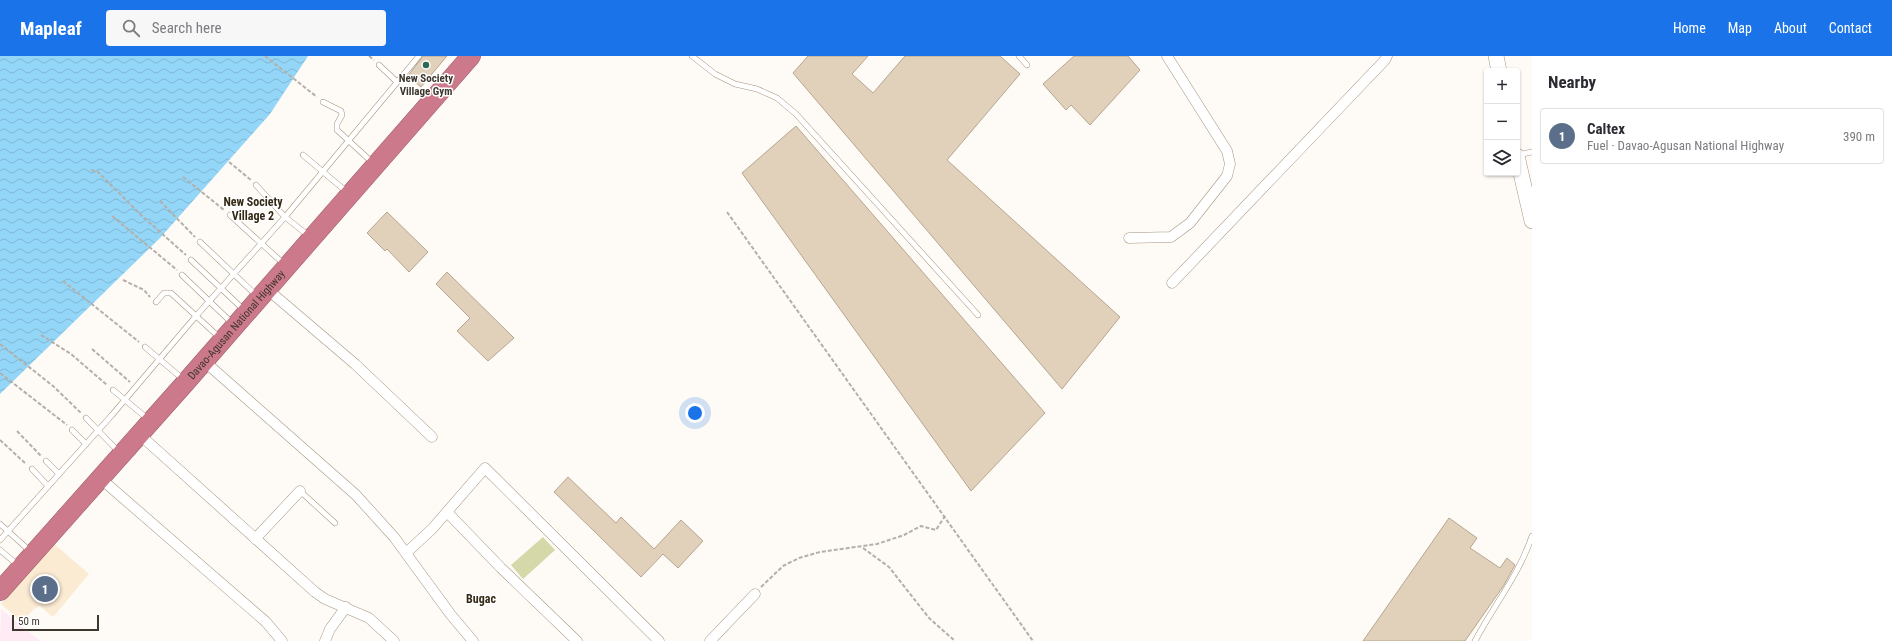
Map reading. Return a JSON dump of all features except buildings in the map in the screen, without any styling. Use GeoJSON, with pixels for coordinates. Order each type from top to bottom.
{"type":"FeatureCollection","features":[{"type":"Feature","properties":{"kind":"highway","name":"Davao-Agusan National Highway"},"geometry":{"type":"LineString","coordinates":[[0,591],[223,340],[466,59]]}},
{"type":"Feature","properties":{"kind":"street"},"geometry":{"type":"LineString","coordinates":[[1129,238],[1171,237],[1190,223],[1227,176],[1230,164],[1227,151],[1167,56]]}},
{"type":"Feature","properties":{"kind":"street"},"geometry":{"type":"LineString","coordinates":[[1172,283],[1385,60],[1387,56]]}},
{"type":"Feature","properties":{"kind":"street"},"geometry":{"type":"LineString","coordinates":[[1496,56],[1498,68]]}},
{"type":"Feature","properties":{"kind":"street"},"geometry":{"type":"LineString","coordinates":[[1520,169],[1532,221]]}},
{"type":"Feature","properties":{"kind":"street"},"geometry":{"type":"LineString","coordinates":[[263,293],[355,364],[432,437]]}},
{"type":"Feature","properties":{"kind":"street"},"geometry":{"type":"LineString","coordinates":[[204,361],[356,495],[375,515],[406,553],[451,615],[473,641]]}},
{"type":"Feature","properties":{"kind":"street"},"geometry":{"type":"LineString","coordinates":[[144,428],[255,539],[315,592],[325,599],[369,618],[394,641]]}},
{"type":"Feature","properties":{"kind":"street"},"geometry":{"type":"LineString","coordinates":[[406,553],[424,537],[485,468],[659,641]]}},
{"type":"Feature","properties":{"kind":"street"},"geometry":{"type":"LineString","coordinates":[[100,478],[266,622],[282,641]]}},
{"type":"Feature","properties":{"kind":"street"},"geometry":{"type":"LineString","coordinates":[[255,539],[300,491]]}},
{"type":"Feature","properties":{"kind":"street"},"geometry":{"type":"LineString","coordinates":[[447,512],[501,568],[577,641]]}},
{"type":"Feature","properties":{"kind":"street"},"geometry":{"type":"LineString","coordinates":[[710,641],[755,594]]}},
{"type":"Feature","properties":{"kind":"street"},"geometry":{"type":"LineString","coordinates":[[325,641],[330,629],[346,607]]}},
{"type":"Feature","properties":{"kind":"lane"},"geometry":{"type":"LineString","coordinates":[[0,540],[98,432],[161,360],[196,316],[285,217],[419,56]]}},
{"type":"Feature","properties":{"kind":"lane"},"geometry":{"type":"LineString","coordinates":[[692,56],[715,74],[735,84],[757,89],[777,98],[796,114],[978,315]]}},
{"type":"Feature","properties":{"kind":"lane"},"geometry":{"type":"LineString","coordinates":[[1019,56],[1027,64]]}},
{"type":"Feature","properties":{"kind":"lane"},"geometry":{"type":"LineString","coordinates":[[379,65],[397,82]]}},
{"type":"Feature","properties":{"kind":"lane"},"geometry":{"type":"LineString","coordinates":[[323,102],[342,113],[335,127],[348,143],[374,165]]}},
{"type":"Feature","properties":{"kind":"lane"},"geometry":{"type":"LineString","coordinates":[[1520,155],[1532,152]]}},
{"type":"Feature","properties":{"kind":"lane"},"geometry":{"type":"LineString","coordinates":[[303,155],[349,194]]}},
{"type":"Feature","properties":{"kind":"lane"},"geometry":{"type":"LineString","coordinates":[[256,185],[285,217],[311,238]]}},
{"type":"Feature","properties":{"kind":"lane"},"geometry":{"type":"LineString","coordinates":[[230,215],[286,267]]}},
{"type":"Feature","properties":{"kind":"lane"},"geometry":{"type":"LineString","coordinates":[[200,242],[234,274],[263,293]]}},
{"type":"Feature","properties":{"kind":"lane"},"geometry":{"type":"LineString","coordinates":[[191,260],[221,288],[241,319]]}},
{"type":"Feature","properties":{"kind":"lane"},"geometry":{"type":"LineString","coordinates":[[182,275],[210,301],[241,319]]}},
{"type":"Feature","properties":{"kind":"lane"},"geometry":{"type":"LineString","coordinates":[[156,302],[164,293],[168,292],[223,340]]}},
{"type":"Feature","properties":{"kind":"lane"},"geometry":{"type":"LineString","coordinates":[[145,347],[186,382]]}},
{"type":"Feature","properties":{"kind":"lane"},"geometry":{"type":"LineString","coordinates":[[113,390],[125,400],[144,428]]}},
{"type":"Feature","properties":{"kind":"lane"},"geometry":{"type":"LineString","coordinates":[[86,418],[121,454]]}},
{"type":"Feature","properties":{"kind":"lane"},"geometry":{"type":"LineString","coordinates":[[72,430],[86,444]]}},
{"type":"Feature","properties":{"kind":"lane"},"geometry":{"type":"LineString","coordinates":[[46,461],[59,474]]}},
{"type":"Feature","properties":{"kind":"lane"},"geometry":{"type":"LineString","coordinates":[[32,469],[48,486]]}},
{"type":"Feature","properties":{"kind":"lane"},"geometry":{"type":"LineString","coordinates":[[300,491],[335,522]]}},
{"type":"Feature","properties":{"kind":"lane"},"geometry":{"type":"LineString","coordinates":[[0,524],[8,531],[27,561]]}},
{"type":"Feature","properties":{"kind":"lane"},"geometry":{"type":"LineString","coordinates":[[1475,641],[1514,578],[1526,555],[1532,536]]}},
{"type":"Feature","properties":{"kind":"lane"},"geometry":{"type":"LineString","coordinates":[[0,550],[27,561]]}},
{"type":"Feature","properties":{"kind":"path"},"geometry":{"type":"LineString","coordinates":[[265,56],[323,102]]}},
{"type":"Feature","properties":{"kind":"path"},"geometry":{"type":"LineString","coordinates":[[229,162],[256,185]]}},
{"type":"Feature","properties":{"kind":"path"},"geometry":{"type":"LineString","coordinates":[[91,170],[98,172],[142,216],[191,260]]}},
{"type":"Feature","properties":{"kind":"path"},"geometry":{"type":"LineString","coordinates":[[183,177],[230,215]]}},
{"type":"Feature","properties":{"kind":"path"},"geometry":{"type":"LineString","coordinates":[[160,201],[200,242]]}},
{"type":"Feature","properties":{"kind":"path"},"geometry":{"type":"LineString","coordinates":[[727,212],[1033,641]]}},
{"type":"Feature","properties":{"kind":"path"},"geometry":{"type":"LineString","coordinates":[[112,216],[182,275]]}},
{"type":"Feature","properties":{"kind":"path"},"geometry":{"type":"LineString","coordinates":[[123,280],[144,290],[156,302]]}},
{"type":"Feature","properties":{"kind":"path"},"geometry":{"type":"LineString","coordinates":[[63,281],[145,347]]}},
{"type":"Feature","properties":{"kind":"path"},"geometry":{"type":"LineString","coordinates":[[41,335],[71,354],[113,390]]}},
{"type":"Feature","properties":{"kind":"path"},"geometry":{"type":"LineString","coordinates":[[0,344],[53,386],[86,418]]}},
{"type":"Feature","properties":{"kind":"path"},"geometry":{"type":"LineString","coordinates":[[92,349],[134,385]]}},
{"type":"Feature","properties":{"kind":"path"},"geometry":{"type":"LineString","coordinates":[[0,373],[58,417],[72,430]]}},
{"type":"Feature","properties":{"kind":"path"},"geometry":{"type":"LineString","coordinates":[[17,431],[46,461]]}},
{"type":"Feature","properties":{"kind":"path"},"geometry":{"type":"LineString","coordinates":[[0,440],[32,469]]}},
{"type":"Feature","properties":{"kind":"path"},"geometry":{"type":"LineString","coordinates":[[755,594],[783,566],[799,558],[820,552],[863,548],[904,535],[918,526],[936,530],[945,516]]}},
{"type":"Feature","properties":{"kind":"path"},"geometry":{"type":"LineString","coordinates":[[863,548],[889,567],[928,618],[955,641]]}},
{"type":"Feature","properties":{"kind":"shaded area"},"geometry":{"type":"Polygon","coordinates":[[[53,543],[89,574],[53,617],[40,606],[34,609],[22,622],[1,604],[53,543]]]}},
{"type":"Feature","properties":{"kind":"shaded area"},"geometry":{"type":"Polygon","coordinates":[[[1,609],[40,641],[0,641],[1,609]]]}},
{"type":"Feature","properties":{"kind":"green space"},"geometry":{"type":"Polygon","coordinates":[[[543,537],[555,550],[523,579],[511,565],[543,537]]]}},
{"type":"Feature","properties":{"kind":"water"},"geometry":{"type":"Polygon","coordinates":[[[0,56],[308,56],[270,114],[160,238],[0,394],[0,56]]]}},
{"type":"Feature","properties":{"kind":"place","name":"New Society Village Gym"},"geometry":{"type":"Point","coordinates":[426,65]}},
{"type":"Feature","properties":{"kind":"place","name":"Caltex"},"geometry":{"type":"Point","coordinates":[45,589]}},
{"type":"Feature","properties":{"kind":"district","name":"New Society Village 2"},"geometry":{"type":"Point","coordinates":[253,209]}},
{"type":"Feature","properties":{"kind":"district","name":"Bugac"},"geometry":{"type":"Point","coordinates":[481,599]}}]}
